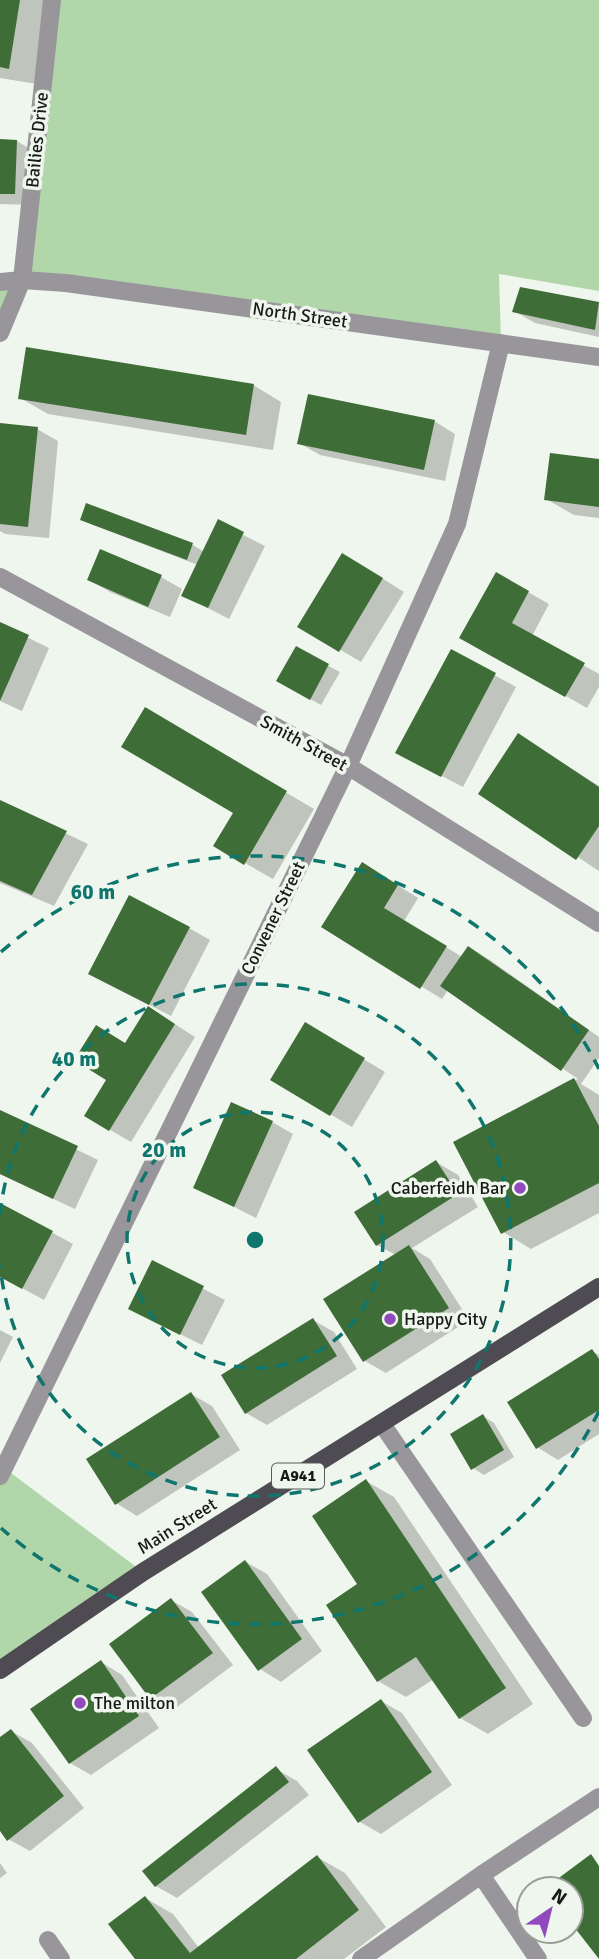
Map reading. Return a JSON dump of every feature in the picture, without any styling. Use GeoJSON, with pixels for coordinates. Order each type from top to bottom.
{"type":"FeatureCollection","features":[{"type":"Feature","properties":{"kind":"main road","name":"Main Street"},"geometry":{"type":"LineString","coordinates":[[0,1670],[143,1572],[599,1287]]}},
{"type":"Feature","properties":{"kind":"street","name":"Bailies Drive"},"geometry":{"type":"LineString","coordinates":[[0,333],[22,280],[52,0]]}},
{"type":"Feature","properties":{"kind":"street","name":"North Street"},"geometry":{"type":"LineString","coordinates":[[0,282],[22,280],[66,283],[599,357]]}},
{"type":"Feature","properties":{"kind":"street","name":"Convener Street"},"geometry":{"type":"LineString","coordinates":[[0,1476],[348,766],[457,524],[501,343]]}},
{"type":"Feature","properties":{"kind":"street","name":"Smith Street"},"geometry":{"type":"LineString","coordinates":[[0,577],[348,766],[599,922]]}},
{"type":"Feature","properties":{"kind":"street"},"geometry":{"type":"LineString","coordinates":[[382,1424],[583,1717]]}},
{"type":"Feature","properties":{"kind":"street"},"geometry":{"type":"LineString","coordinates":[[361,1959],[599,1797]]}},
{"type":"Feature","properties":{"kind":"street"},"geometry":{"type":"LineString","coordinates":[[481,1875],[538,1959]]}},
{"type":"Feature","properties":{"kind":"street"},"geometry":{"type":"LineString","coordinates":[[48,1940],[61,1959]]}},
{"type":"Feature","properties":{"kind":"green space"},"geometry":{"type":"Polygon","coordinates":[[[52,0],[599,0],[599,291],[499,274],[501,343],[22,280],[52,0]]]}},
{"type":"Feature","properties":{"kind":"green space"},"geometry":{"type":"Polygon","coordinates":[[[22,280],[0,333],[0,282],[22,280]]]}},
{"type":"Feature","properties":{"kind":"green space"},"geometry":{"type":"Polygon","coordinates":[[[3,1467],[143,1572],[0,1670],[0,1476],[3,1467]]]}},
{"type":"Feature","properties":{"kind":"building"},"geometry":{"type":"Polygon","coordinates":[[[0,0],[20,0],[9,69],[0,67],[0,0]]]}},
{"type":"Feature","properties":{"kind":"building"},"geometry":{"type":"Polygon","coordinates":[[[0,139],[17,140],[15,194],[0,194],[0,139]]]}},
{"type":"Feature","properties":{"kind":"building"},"geometry":{"type":"Polygon","coordinates":[[[520,287],[599,302],[595,330],[512,312],[520,287]]]}},
{"type":"Feature","properties":{"kind":"building"},"geometry":{"type":"Polygon","coordinates":[[[26,347],[254,384],[246,435],[18,399],[26,347]]]}},
{"type":"Feature","properties":{"kind":"building"},"geometry":{"type":"Polygon","coordinates":[[[308,394],[435,420],[424,470],[297,444],[308,394]]]}},
{"type":"Feature","properties":{"kind":"building"},"geometry":{"type":"Polygon","coordinates":[[[0,423],[38,427],[28,527],[0,524],[0,423]]]}},
{"type":"Feature","properties":{"kind":"building"},"geometry":{"type":"Polygon","coordinates":[[[550,453],[599,459],[599,507],[544,500],[550,453]]]}},
{"type":"Feature","properties":{"kind":"building"},"geometry":{"type":"Polygon","coordinates":[[[86,503],[193,543],[187,560],[80,520],[86,503]]]}},
{"type":"Feature","properties":{"kind":"building"},"geometry":{"type":"Polygon","coordinates":[[[218,519],[244,532],[208,608],[181,596],[218,519]]]}},
{"type":"Feature","properties":{"kind":"building"},"geometry":{"type":"Polygon","coordinates":[[[100,549],[162,575],[148,607],[87,580],[100,549]]]}},
{"type":"Feature","properties":{"kind":"building"},"geometry":{"type":"Polygon","coordinates":[[[342,553],[383,578],[339,652],[297,627],[342,553]]]}},
{"type":"Feature","properties":{"kind":"building"},"geometry":{"type":"Polygon","coordinates":[[[496,572],[529,591],[512,623],[585,663],[565,697],[459,638],[496,572]]]}},
{"type":"Feature","properties":{"kind":"building"},"geometry":{"type":"Polygon","coordinates":[[[0,622],[29,635],[0,701],[0,622]]]}},
{"type":"Feature","properties":{"kind":"building"},"geometry":{"type":"Polygon","coordinates":[[[296,646],[329,664],[310,700],[276,681],[296,646]]]}},
{"type":"Feature","properties":{"kind":"building"},"geometry":{"type":"Polygon","coordinates":[[[451,649],[496,673],[441,777],[395,753],[451,649]]]}},
{"type":"Feature","properties":{"kind":"building"},"geometry":{"type":"Polygon","coordinates":[[[145,707],[287,791],[244,865],[213,846],[233,813],[121,747],[145,707]]]}},
{"type":"Feature","properties":{"kind":"building"},"geometry":{"type":"Polygon","coordinates":[[[518,733],[599,787],[599,826],[576,860],[478,794],[518,733]]]}},
{"type":"Feature","properties":{"kind":"building"},"geometry":{"type":"Polygon","coordinates":[[[0,800],[67,831],[32,895],[0,881],[0,800]]]}},
{"type":"Feature","properties":{"kind":"building"},"geometry":{"type":"Polygon","coordinates":[[[362,862],[398,885],[384,908],[447,946],[420,989],[321,927],[362,862]]]}},
{"type":"Feature","properties":{"kind":"building"},"geometry":{"type":"Polygon","coordinates":[[[129,895],[190,927],[149,1005],[88,974],[129,895]]]}},
{"type":"Feature","properties":{"kind":"building"},"geometry":{"type":"Polygon","coordinates":[[[468,946],[589,1030],[561,1071],[440,986],[468,946]]]}},
{"type":"Feature","properties":{"kind":"building"},"geometry":{"type":"Polygon","coordinates":[[[148,1006],[175,1024],[109,1131],[84,1116],[106,1080],[74,1060],[96,1025],[125,1043],[148,1006]]]}},
{"type":"Feature","properties":{"kind":"building"},"geometry":{"type":"Polygon","coordinates":[[[305,1022],[365,1058],[330,1116],[270,1080],[305,1022]]]}},
{"type":"Feature","properties":{"kind":"building"},"geometry":{"type":"Polygon","coordinates":[[[574,1078],[599,1126],[599,1183],[501,1234],[453,1142],[574,1078]]]}},
{"type":"Feature","properties":{"kind":"building"},"geometry":{"type":"Polygon","coordinates":[[[231,1102],[273,1121],[234,1207],[193,1188],[231,1102]]]}},
{"type":"Feature","properties":{"kind":"building"},"geometry":{"type":"Polygon","coordinates":[[[0,1110],[78,1146],[53,1199],[0,1174],[0,1110]]]}},
{"type":"Feature","properties":{"kind":"building"},"geometry":{"type":"Polygon","coordinates":[[[436,1160],[458,1194],[376,1246],[354,1212],[436,1160]]]}},
{"type":"Feature","properties":{"kind":"building"},"geometry":{"type":"Polygon","coordinates":[[[0,1203],[53,1231],[22,1289],[0,1277],[0,1203]]]}},
{"type":"Feature","properties":{"kind":"building"},"geometry":{"type":"Polygon","coordinates":[[[409,1245],[449,1308],[363,1362],[323,1299],[409,1245]]]}},
{"type":"Feature","properties":{"kind":"building"},"geometry":{"type":"Polygon","coordinates":[[[152,1260],[204,1286],[180,1335],[128,1309],[152,1260]]]}},
{"type":"Feature","properties":{"kind":"building"},"geometry":{"type":"Polygon","coordinates":[[[313,1318],[337,1356],[245,1414],[221,1375],[313,1318]]]}},
{"type":"Feature","properties":{"kind":"building"},"geometry":{"type":"Polygon","coordinates":[[[592,1349],[599,1359],[599,1410],[536,1449],[507,1402],[592,1349]]]}},
{"type":"Feature","properties":{"kind":"building"},"geometry":{"type":"Polygon","coordinates":[[[191,1392],[220,1437],[115,1505],[86,1459],[191,1392]]]}},
{"type":"Feature","properties":{"kind":"building"},"geometry":{"type":"Polygon","coordinates":[[[483,1414],[504,1450],[471,1470],[450,1434],[483,1414]]]}},
{"type":"Feature","properties":{"kind":"building"},"geometry":{"type":"Polygon","coordinates":[[[366,1479],[506,1688],[459,1719],[416,1657],[377,1682],[326,1605],[357,1584],[312,1516],[366,1479]]]}},
{"type":"Feature","properties":{"kind":"building"},"geometry":{"type":"Polygon","coordinates":[[[245,1560],[302,1639],[258,1671],[201,1592],[245,1560]]]}},
{"type":"Feature","properties":{"kind":"building"},"geometry":{"type":"Polygon","coordinates":[[[171,1598],[213,1653],[150,1699],[109,1644],[171,1598]]]}},
{"type":"Feature","properties":{"kind":"building"},"geometry":{"type":"Polygon","coordinates":[[[101,1660],[139,1716],[69,1764],[30,1709],[101,1660]]]}},
{"type":"Feature","properties":{"kind":"building"},"geometry":{"type":"Polygon","coordinates":[[[381,1699],[432,1772],[358,1823],[307,1750],[381,1699]]]}},
{"type":"Feature","properties":{"kind":"building"},"geometry":{"type":"Polygon","coordinates":[[[11,1729],[64,1796],[7,1841],[0,1831],[0,1737],[11,1729]]]}},
{"type":"Feature","properties":{"kind":"building"},"geometry":{"type":"Polygon","coordinates":[[[276,1766],[289,1782],[155,1887],[142,1871],[276,1766]]]}},
{"type":"Feature","properties":{"kind":"building"},"geometry":{"type":"Polygon","coordinates":[[[591,1854],[599,1866],[599,1959],[585,1941],[585,1875],[563,1875],[591,1854]]]}},
{"type":"Feature","properties":{"kind":"building"},"geometry":{"type":"Polygon","coordinates":[[[317,1855],[359,1910],[296,1959],[135,1959],[108,1924],[145,1896],[190,1953],[317,1855]]]}},
{"type":"Feature","properties":{"kind":"place","name":"Caberfeidh Bar"},"geometry":{"type":"Point","coordinates":[520,1188]}},
{"type":"Feature","properties":{"kind":"place","name":"Happy City"},"geometry":{"type":"Point","coordinates":[390,1319]}},
{"type":"Feature","properties":{"kind":"place","name":"The milton"},"geometry":{"type":"Point","coordinates":[80,1703]}}]}
